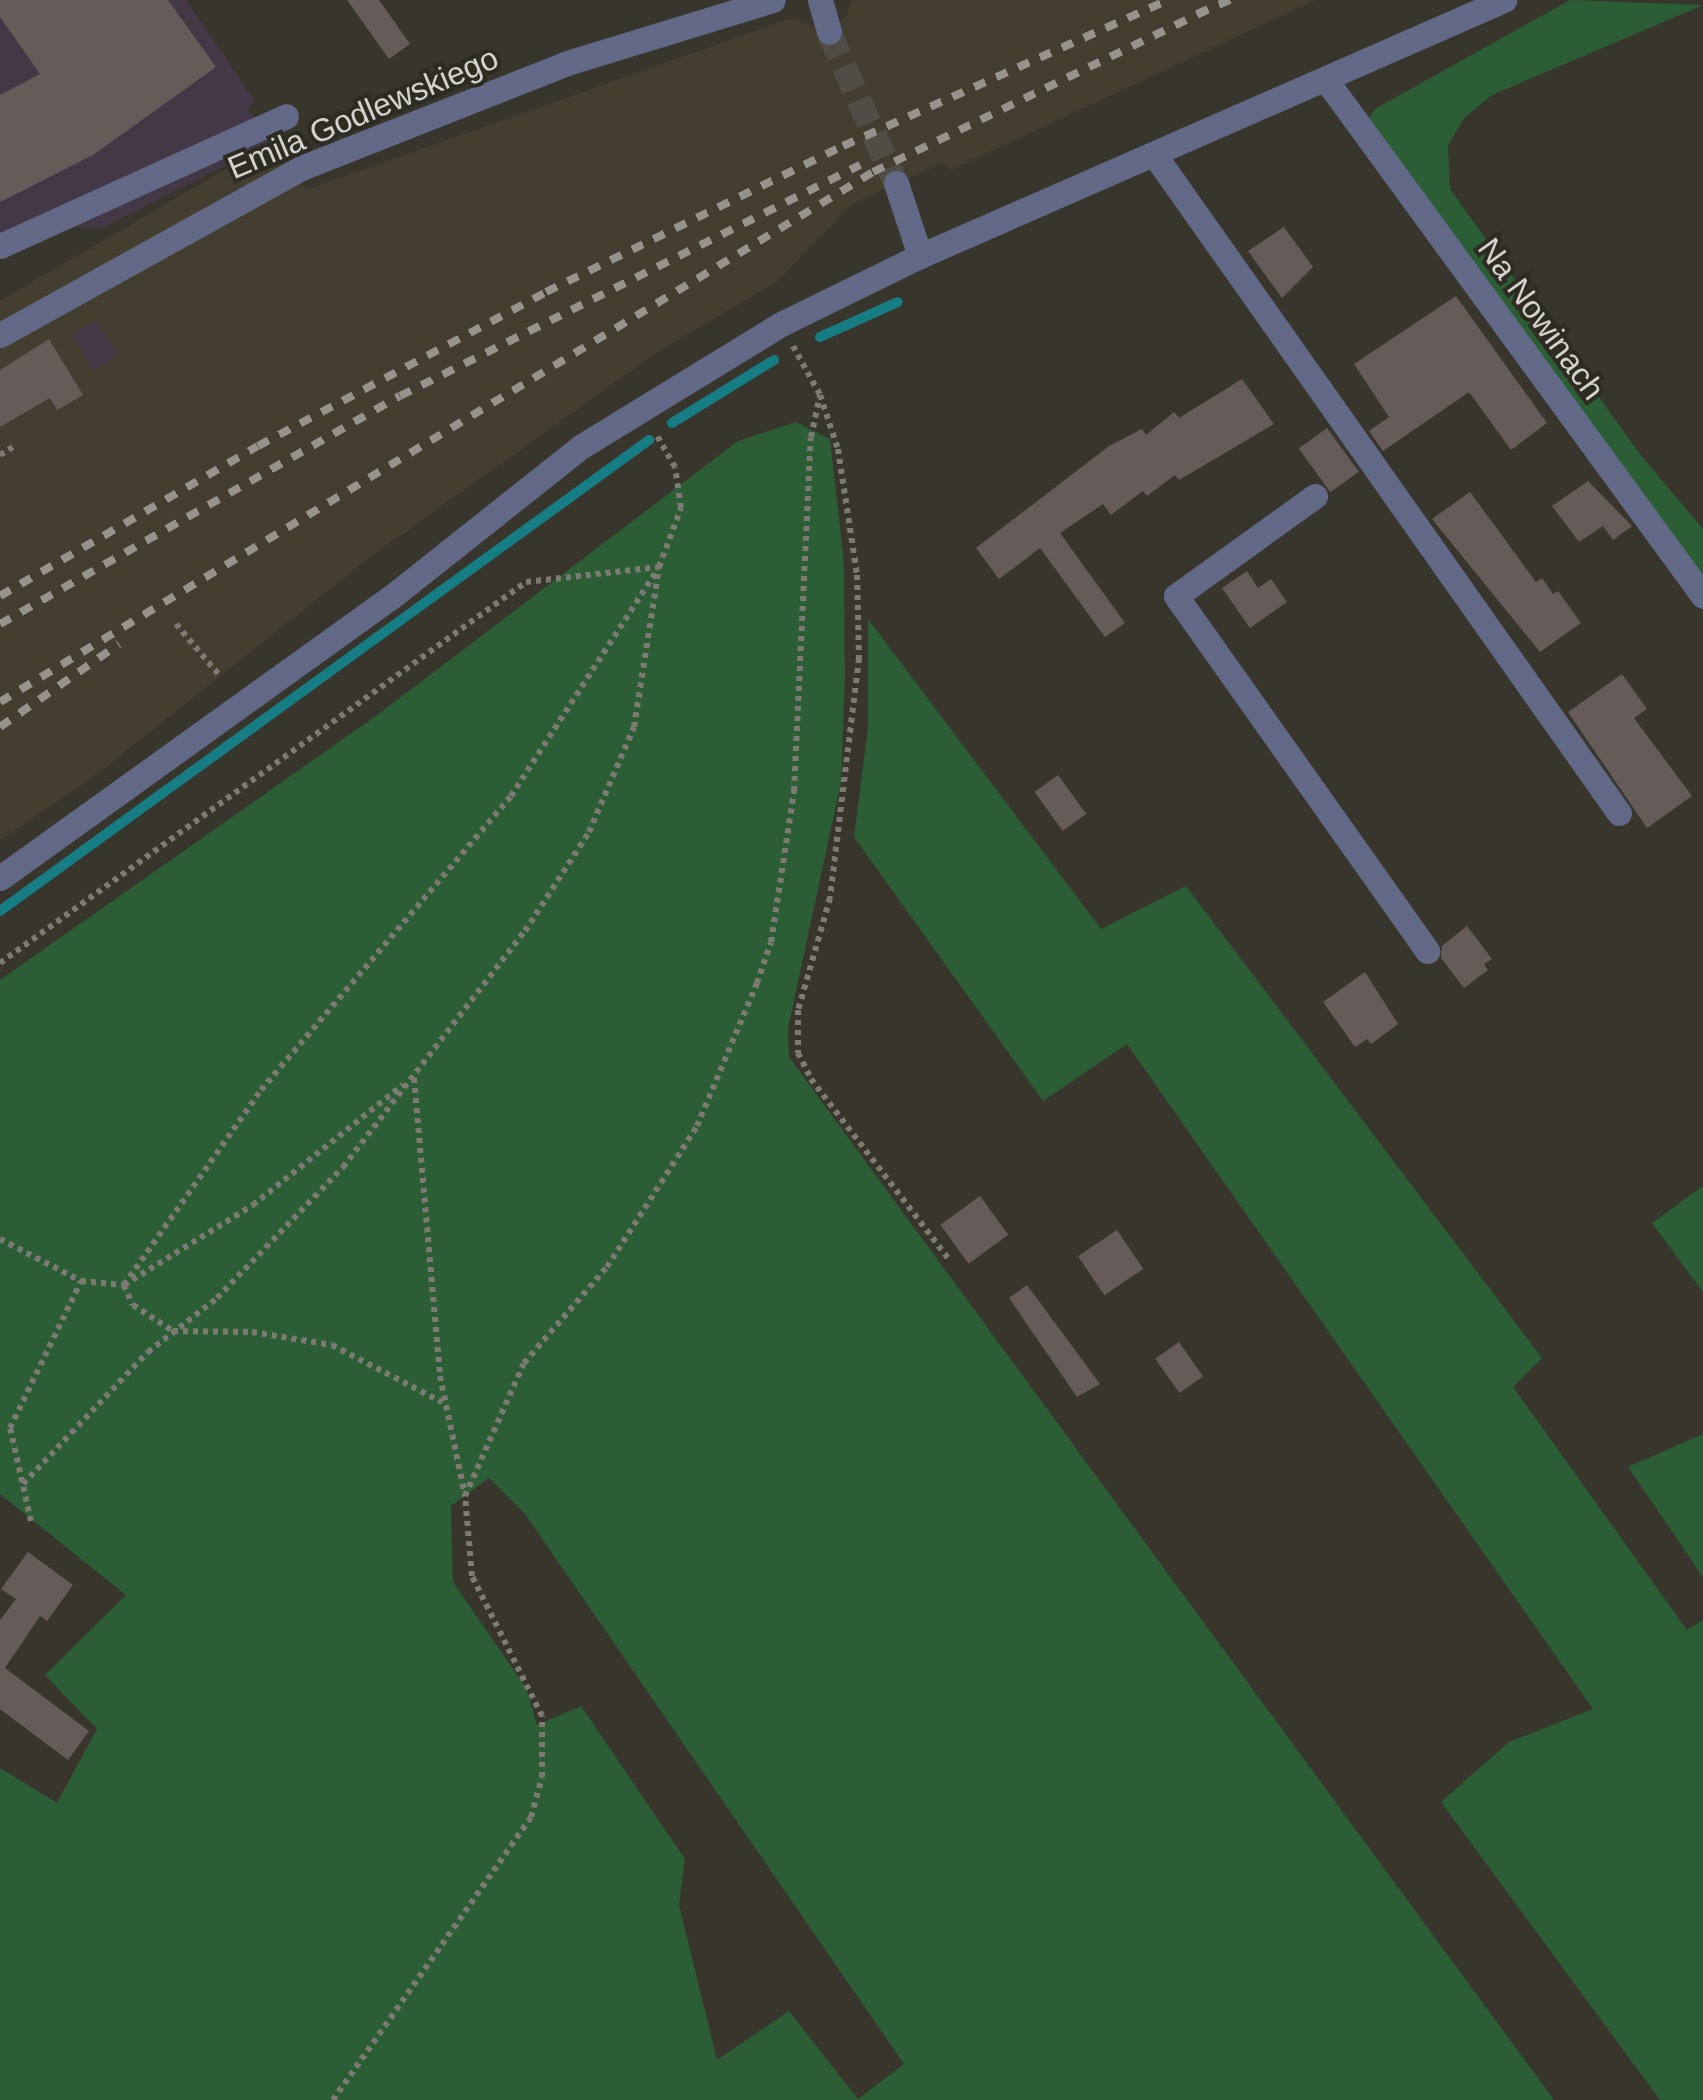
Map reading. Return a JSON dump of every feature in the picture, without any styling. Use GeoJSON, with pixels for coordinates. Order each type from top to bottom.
{"type":"FeatureCollection","features":[{"type":"Feature","properties":{"kind":"street","name":"Emila Godlewskiego"},"geometry":{"type":"LineString","coordinates":[[0,335],[214,212],[412,123],[567,63],[773,0]]}},
{"type":"Feature","properties":{"kind":"street"},"geometry":{"type":"LineString","coordinates":[[820,0],[829,32]]}},
{"type":"Feature","properties":{"kind":"street"},"geometry":{"type":"LineString","coordinates":[[0,878],[390,598],[582,446],[781,324],[920,256],[1156,157],[1504,0]]}},
{"type":"Feature","properties":{"kind":"street","name":"Na Nowinach"},"geometry":{"type":"LineString","coordinates":[[1326,80],[1703,596]]}},
{"type":"Feature","properties":{"kind":"street"},"geometry":{"type":"LineString","coordinates":[[0,246],[286,116]]}},
{"type":"Feature","properties":{"kind":"street"},"geometry":{"type":"LineString","coordinates":[[373,118],[412,123]]}},
{"type":"Feature","properties":{"kind":"street"},"geometry":{"type":"LineString","coordinates":[[1156,157],[1619,813]]}},
{"type":"Feature","properties":{"kind":"street"},"geometry":{"type":"LineString","coordinates":[[896,183],[920,256]]}},
{"type":"Feature","properties":{"kind":"street"},"geometry":{"type":"LineString","coordinates":[[1315,496],[1176,596],[1426,951]]}},
{"type":"Feature","properties":{"kind":"path"},"geometry":{"type":"LineString","coordinates":[[781,324],[820,395],[850,505],[859,658],[830,898],[795,1034],[810,1080],[950,1261]]}},
{"type":"Feature","properties":{"kind":"path"},"geometry":{"type":"LineString","coordinates":[[465,1496],[524,1363],[607,1266],[697,1126],[758,983],[771,942],[794,791],[811,436],[820,395]]}},
{"type":"Feature","properties":{"kind":"path"},"geometry":{"type":"LineString","coordinates":[[22,1484],[173,1330],[268,1249],[414,1076],[526,932],[617,775],[634,727],[659,567],[680,508],[677,481],[666,446],[637,413]]}},
{"type":"Feature","properties":{"kind":"path"},"geometry":{"type":"LineString","coordinates":[[0,455],[16,445]]}},
{"type":"Feature","properties":{"kind":"path"},"geometry":{"type":"LineString","coordinates":[[0,963],[526,582],[659,567]]}},
{"type":"Feature","properties":{"kind":"path"},"geometry":{"type":"LineString","coordinates":[[124,1285],[261,1090],[512,796],[659,567]]}},
{"type":"Feature","properties":{"kind":"path"},"geometry":{"type":"LineString","coordinates":[[176,624],[220,676]]}},
{"type":"Feature","properties":{"kind":"path"},"geometry":{"type":"LineString","coordinates":[[333,2100],[531,1817],[542,1778],[542,1716],[472,1576],[465,1496],[443,1402],[414,1076]]}},
{"type":"Feature","properties":{"kind":"path"},"geometry":{"type":"LineString","coordinates":[[0,1239],[81,1280],[124,1285],[253,1204],[414,1076]]}},
{"type":"Feature","properties":{"kind":"path"},"geometry":{"type":"LineString","coordinates":[[31,1521],[10,1428],[81,1280]]}},
{"type":"Feature","properties":{"kind":"path"},"geometry":{"type":"LineString","coordinates":[[124,1285],[133,1305],[173,1330],[252,1332],[332,1345],[443,1402]]}},
{"type":"Feature","properties":{"kind":"shaded area"},"geometry":{"type":"Polygon","coordinates":[[[0,0],[186,0],[255,101],[248,109],[272,142],[100,229],[61,226],[0,255],[0,0]]]}},
{"type":"Feature","properties":{"kind":"shaded area"},"geometry":{"type":"Polygon","coordinates":[[[851,0],[1315,0],[951,170],[942,163],[853,203],[776,282],[656,353],[369,558],[97,774],[0,840],[0,301],[272,142],[306,190],[792,18],[829,32],[847,16],[851,0]]]}},
{"type":"Feature","properties":{"kind":"shaded area"},"geometry":{"type":"Polygon","coordinates":[[[97,320],[118,356],[93,371],[72,334],[97,320]]]}},
{"type":"Feature","properties":{"kind":"green space"},"geometry":{"type":"Polygon","coordinates":[[[1570,0],[1703,5],[1492,95],[1465,117],[1448,145],[1450,189],[1639,453],[1703,529],[1703,582],[1368,120],[1375,109],[1570,0]]]}},
{"type":"Feature","properties":{"kind":"green space"},"geometry":{"type":"Polygon","coordinates":[[[796,422],[830,439],[844,564],[841,782],[788,1028],[789,1057],[1554,2100],[0,2100],[0,1768],[57,1803],[97,1729],[45,1675],[126,1595],[0,1494],[0,980],[376,716],[738,441],[796,422]],[[489,1478],[451,1506],[453,1582],[526,1688],[537,1725],[581,1706],[685,1859],[679,1905],[717,2060],[789,2011],[858,2099],[904,2064],[525,1514],[489,1478]]]}},
{"type":"Feature","properties":{"kind":"green space"},"geometry":{"type":"Polygon","coordinates":[[[868,619],[1101,929],[1186,886],[1542,1358],[1513,1387],[1687,1630],[1703,1620],[1703,2100],[1660,2100],[1441,1802],[1509,1742],[1593,1709],[1127,1044],[1043,1101],[854,837],[868,727],[868,619]]]}},
{"type":"Feature","properties":{"kind":"green space"},"geometry":{"type":"Polygon","coordinates":[[[1703,1186],[1703,1292],[1652,1223],[1703,1186]]]}},
{"type":"Feature","properties":{"kind":"green space"},"geometry":{"type":"Polygon","coordinates":[[[1703,1434],[1703,1577],[1628,1467],[1703,1434]]]}},
{"type":"Feature","properties":{"kind":"building"},"geometry":{"type":"Polygon","coordinates":[[[0,0],[168,0],[216,67],[93,155],[0,202],[0,95],[40,74],[0,17],[0,0]]]}},
{"type":"Feature","properties":{"kind":"building"},"geometry":{"type":"Polygon","coordinates":[[[347,0],[379,0],[410,44],[389,59],[347,0]]]}},
{"type":"Feature","properties":{"kind":"building"},"geometry":{"type":"Polygon","coordinates":[[[1284,227],[1313,267],[1282,298],[1248,251],[1284,227]]]}},
{"type":"Feature","properties":{"kind":"building"},"geometry":{"type":"Polygon","coordinates":[[[1456,296],[1547,423],[1511,450],[1469,392],[1383,451],[1369,431],[1389,417],[1354,364],[1456,296]]]}},
{"type":"Feature","properties":{"kind":"building"},"geometry":{"type":"Polygon","coordinates":[[[49,339],[83,395],[57,410],[50,398],[0,427],[0,370],[49,339]]]}},
{"type":"Feature","properties":{"kind":"building"},"geometry":{"type":"Polygon","coordinates":[[[1242,379],[1274,424],[1179,480],[1175,475],[1147,496],[1143,491],[1111,515],[1103,504],[1060,533],[1125,623],[1105,637],[1040,548],[999,579],[976,548],[1109,446],[1142,429],[1146,435],[1174,412],[1179,418],[1242,379]]]}},
{"type":"Feature","properties":{"kind":"building"},"geometry":{"type":"Polygon","coordinates":[[[1327,428],[1359,472],[1330,492],[1299,449],[1327,428]]]}},
{"type":"Feature","properties":{"kind":"building"},"geometry":{"type":"Polygon","coordinates":[[[1588,481],[1632,526],[1613,540],[1603,526],[1579,542],[1552,506],[1588,481]]]}},
{"type":"Feature","properties":{"kind":"building"},"geometry":{"type":"Polygon","coordinates":[[[1470,492],[1536,582],[1542,578],[1553,594],[1558,591],[1581,623],[1540,652],[1432,519],[1470,492]]]}},
{"type":"Feature","properties":{"kind":"building"},"geometry":{"type":"Polygon","coordinates":[[[1247,571],[1258,588],[1271,579],[1287,602],[1250,628],[1222,588],[1247,571]]]}},
{"type":"Feature","properties":{"kind":"building"},"geometry":{"type":"Polygon","coordinates":[[[1622,674],[1647,709],[1634,718],[1692,796],[1647,828],[1568,712],[1622,674]]]}},
{"type":"Feature","properties":{"kind":"building"},"geometry":{"type":"Polygon","coordinates":[[[1058,775],[1086,814],[1063,831],[1035,792],[1058,775]]]}},
{"type":"Feature","properties":{"kind":"building"},"geometry":{"type":"Polygon","coordinates":[[[1467,926],[1492,959],[1484,964],[1488,970],[1464,988],[1441,958],[1442,946],[1467,926]]]}},
{"type":"Feature","properties":{"kind":"building"},"geometry":{"type":"Polygon","coordinates":[[[1365,972],[1398,1024],[1371,1044],[1367,1039],[1355,1047],[1323,1002],[1365,972]]]}},
{"type":"Feature","properties":{"kind":"building"},"geometry":{"type":"Polygon","coordinates":[[[980,1196],[1008,1235],[969,1264],[940,1225],[980,1196]]]}},
{"type":"Feature","properties":{"kind":"building"},"geometry":{"type":"Polygon","coordinates":[[[1117,1230],[1143,1269],[1104,1295],[1078,1256],[1117,1230]]]}},
{"type":"Feature","properties":{"kind":"building"},"geometry":{"type":"Polygon","coordinates":[[[1027,1285],[1100,1384],[1077,1397],[1009,1298],[1027,1285]]]}},
{"type":"Feature","properties":{"kind":"building"},"geometry":{"type":"Polygon","coordinates":[[[1179,1342],[1203,1376],[1179,1393],[1155,1359],[1179,1342]]]}},
{"type":"Feature","properties":{"kind":"building"},"geometry":{"type":"Polygon","coordinates":[[[28,1552],[73,1585],[47,1621],[40,1616],[5,1668],[89,1731],[68,1760],[0,1709],[0,1620],[16,1599],[1,1589],[28,1552]]]}},
{"type":"Feature","properties":{"kind":"waterway"},"geometry":{"type":"LineString","coordinates":[[820,337],[898,302]]}},
{"type":"Feature","properties":{"kind":"waterway"},"geometry":{"type":"LineString","coordinates":[[672,423],[774,360]]}},
{"type":"Feature","properties":{"kind":"waterway"},"geometry":{"type":"LineString","coordinates":[[0,911],[649,440]]}},
{"type":"Feature","properties":{"kind":"tunnel"},"geometry":{"type":"LineString","coordinates":[[829,32],[896,183]]}},
{"type":"Feature","properties":{"kind":"railway"},"geometry":{"type":"LineString","coordinates":[[0,596],[258,446],[546,292],[843,146],[1168,0]]}},
{"type":"Feature","properties":{"kind":"railway"},"geometry":{"type":"LineString","coordinates":[[1197,14],[1230,0]]}},
{"type":"Feature","properties":{"kind":"railway"},"geometry":{"type":"LineString","coordinates":[[0,702],[873,172],[1208,9]]}},
{"type":"Feature","properties":{"kind":"railway"},"geometry":{"type":"LineString","coordinates":[[0,624],[400,396],[860,165]]}},
{"type":"Feature","properties":{"kind":"railway"},"geometry":{"type":"LineString","coordinates":[[0,727],[119,644]]}}]}
